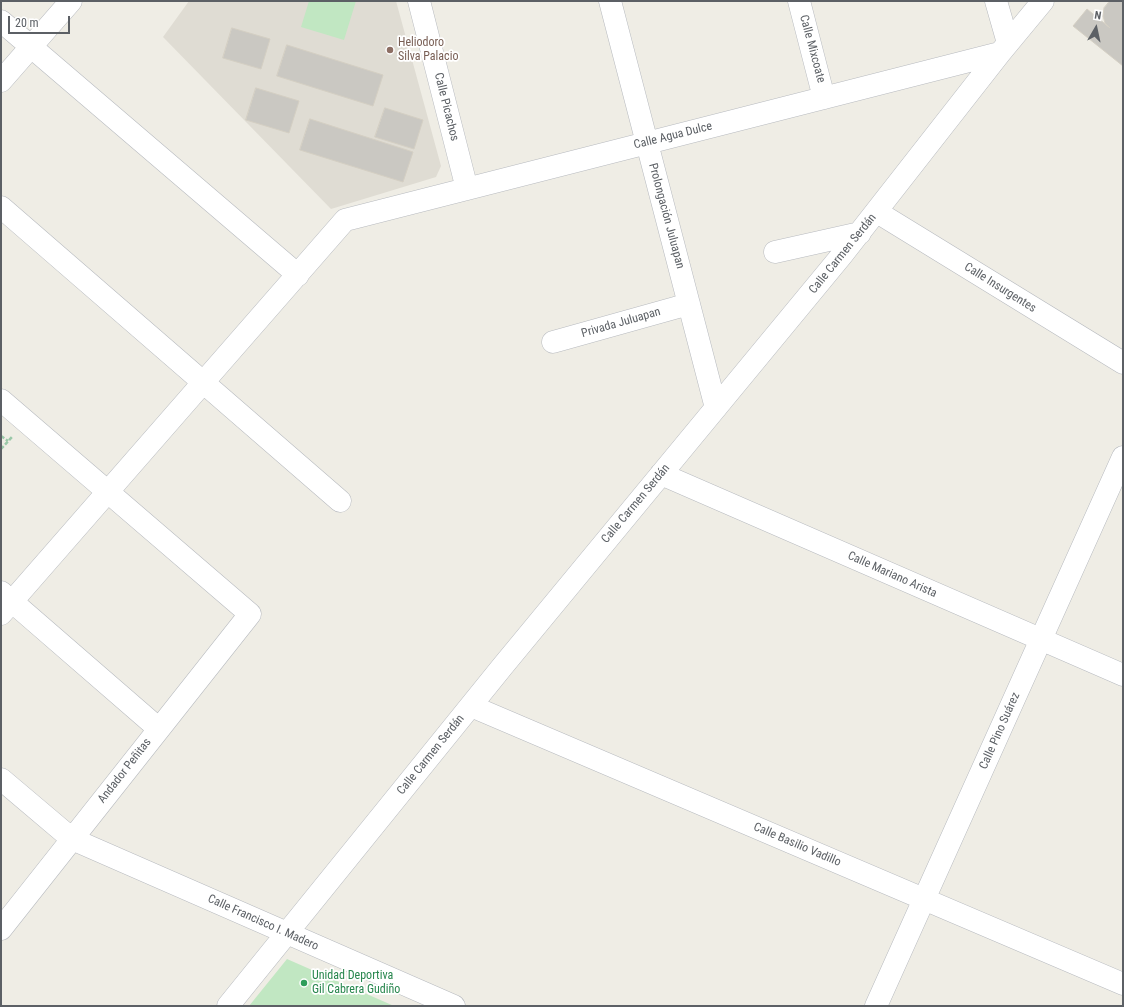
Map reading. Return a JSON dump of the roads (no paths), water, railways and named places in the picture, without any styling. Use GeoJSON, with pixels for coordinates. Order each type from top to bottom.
{"type":"FeatureCollection","features":[{"type":"Feature","properties":{"kind":"street"},"geometry":{"type":"LineString","coordinates":[[1,81],[71,1]]}},
{"type":"Feature","properties":{"kind":"street","name":"Calle Picachos"},"geometry":{"type":"LineString","coordinates":[[419,1],[467,189]]}},
{"type":"Feature","properties":{"kind":"street","name":"Prolongación Juluapan"},"geometry":{"type":"LineString","coordinates":[[610,1],[716,408]]}},
{"type":"Feature","properties":{"kind":"street","name":"Calle Mixcoate"},"geometry":{"type":"LineString","coordinates":[[799,1],[824,98]]}},
{"type":"Feature","properties":{"kind":"street"},"geometry":{"type":"LineString","coordinates":[[996,1],[1004,48]]}},
{"type":"Feature","properties":{"kind":"street","name":"Calle Carmen Serdán"},"geometry":{"type":"LineString","coordinates":[[228,1006],[470,706],[860,233],[1004,48],[1043,1]]}},
{"type":"Feature","properties":{"kind":"street"},"geometry":{"type":"LineString","coordinates":[[1,21],[298,275],[108,492],[5,603],[159,729]]}},
{"type":"Feature","properties":{"kind":"street","name":"Calle Agua Dulce"},"geometry":{"type":"LineString","coordinates":[[298,275],[345,220],[824,98],[1004,48]]}},
{"type":"Feature","properties":{"kind":"street"},"geometry":{"type":"LineString","coordinates":[[1,208],[340,501]]}},
{"type":"Feature","properties":{"kind":"street","name":"Calle Insurgentes"},"geometry":{"type":"LineString","coordinates":[[877,212],[1123,364]]}},
{"type":"Feature","properties":{"kind":"street"},"geometry":{"type":"LineString","coordinates":[[776,252],[860,233]]}},
{"type":"Feature","properties":{"kind":"street","name":"Privada Juluapan"},"geometry":{"type":"LineString","coordinates":[[553,342],[689,304]]}},
{"type":"Feature","properties":{"kind":"street"},"geometry":{"type":"LineString","coordinates":[[1,400],[108,492]]}},
{"type":"Feature","properties":{"kind":"street","name":"Calle Pino Suárez"},"geometry":{"type":"LineString","coordinates":[[876,1006],[1123,457]]}},
{"type":"Feature","properties":{"kind":"street","name":"Calle Mariano Arista"},"geometry":{"type":"LineString","coordinates":[[661,474],[1123,675]]}},
{"type":"Feature","properties":{"kind":"street","name":"Andador Peñitas"},"geometry":{"type":"LineString","coordinates":[[1,929],[250,614],[108,492]]}},
{"type":"Feature","properties":{"kind":"street","name":"Calle Basilio Vadillo"},"geometry":{"type":"LineString","coordinates":[[470,706],[1123,984]]}},
{"type":"Feature","properties":{"kind":"street","name":"Calle Francisco I. Madero"},"geometry":{"type":"LineString","coordinates":[[1,779],[72,839],[454,1006]]}},
{"type":"Feature","properties":{"kind":"place","name":"Heliodoro Silva Palacio"},"geometry":{"type":"Point","coordinates":[390,50]}},
{"type":"Feature","properties":{"kind":"place","name":"Unidad Deportiva Gil Cabrera Gudiño"},"geometry":{"type":"Point","coordinates":[304,983]}}]}
